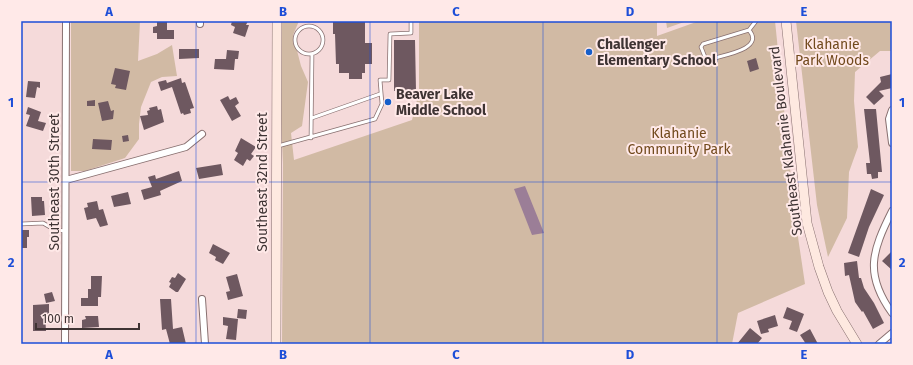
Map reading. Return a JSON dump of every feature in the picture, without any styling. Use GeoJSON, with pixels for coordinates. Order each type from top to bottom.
{"type":"FeatureCollection","features":[{"type":"Feature","properties":{"kind":"street","name":"Southeast 30th Street"},"geometry":{"type":"LineString","coordinates":[[65,344],[66,21]]}},
{"type":"Feature","properties":{"kind":"street","name":"Southeast 32nd Street"},"geometry":{"type":"LineString","coordinates":[[276,344],[277,21]]}},
{"type":"Feature","properties":{"kind":"street","name":"Southeast Klahanie Boulevard"},"geometry":{"type":"LineString","coordinates":[[786,21],[807,223],[819,267],[828,292],[837,311],[857,344]]}},
{"type":"Feature","properties":{"kind":"street"},"geometry":{"type":"LineString","coordinates":[[891,111],[892,143]]}},
{"type":"Feature","properties":{"kind":"street"},"geometry":{"type":"LineString","coordinates":[[66,180],[186,147],[202,134]]}},
{"type":"Feature","properties":{"kind":"street"},"geometry":{"type":"LineString","coordinates":[[892,211],[878,243],[872,264],[875,279],[892,313]]}},
{"type":"Feature","properties":{"kind":"street"},"geometry":{"type":"LineString","coordinates":[[202,299],[205,344]]}},
{"type":"Feature","properties":{"kind":"street"},"geometry":{"type":"LineString","coordinates":[[879,344],[892,332]]}},
{"type":"Feature","properties":{"kind":"lane"},"geometry":{"type":"LineString","coordinates":[[277,147],[375,119],[382,104],[380,80],[389,80],[390,34],[411,33],[411,21]]}},
{"type":"Feature","properties":{"kind":"lane"},"geometry":{"type":"LineString","coordinates":[[749,30],[753,35],[753,41],[748,47],[711,59],[705,58],[701,47],[703,44],[749,30],[756,21]]}},
{"type":"Feature","properties":{"kind":"lane"},"geometry":{"type":"LineString","coordinates":[[310,26],[319,31],[323,39],[320,48],[312,54],[304,53],[297,48],[295,43],[298,31],[310,26]]}},
{"type":"Feature","properties":{"kind":"lane"},"geometry":{"type":"LineString","coordinates":[[311,138],[312,54]]}},
{"type":"Feature","properties":{"kind":"lane"},"geometry":{"type":"LineString","coordinates":[[312,118],[380,94]]}},
{"type":"Feature","properties":{"kind":"lane"},"geometry":{"type":"LineString","coordinates":[[21,224],[43,223],[55,230],[66,231]]}},
{"type":"Feature","properties":{"kind":"green space"},"geometry":{"type":"Polygon","coordinates":[[[71,21],[140,21],[138,61],[157,54],[172,45],[177,76],[162,77],[151,82],[141,107],[139,139],[125,158],[85,171],[71,171],[71,21]]]}},
{"type":"Feature","properties":{"kind":"green space","name":"Klahanie Community Park"},"geometry":{"type":"Polygon","coordinates":[[[280,21],[299,21],[293,35],[301,66],[308,82],[302,126],[291,133],[294,160],[412,120],[419,92],[419,21],[657,21],[657,36],[699,21],[775,21],[795,217],[805,284],[738,313],[732,344],[282,344],[283,164],[280,95],[280,21]]]}},
{"type":"Feature","properties":{"kind":"green space"},"geometry":{"type":"Polygon","coordinates":[[[666,21],[687,21],[667,28],[666,21]]]}},
{"type":"Feature","properties":{"kind":"green space","name":"Klahanie Park Woods"},"geometry":{"type":"Polygon","coordinates":[[[796,21],[892,21],[892,51],[880,51],[855,72],[854,101],[858,147],[849,172],[847,218],[828,257],[817,205],[796,21]]]}},
{"type":"Feature","properties":{"kind":"shaded area"},"geometry":{"type":"Polygon","coordinates":[[[525,186],[544,233],[532,235],[514,189],[525,186]]]}},
{"type":"Feature","properties":{"kind":"building"},"geometry":{"type":"Polygon","coordinates":[[[157,21],[167,21],[167,30],[174,30],[174,39],[157,39],[157,33],[153,33],[153,27],[157,26],[157,21]]]}},
{"type":"Feature","properties":{"kind":"building"},"geometry":{"type":"Polygon","coordinates":[[[232,21],[248,21],[246,25],[249,25],[245,37],[233,33],[235,27],[231,25],[232,21]]]}},
{"type":"Feature","properties":{"kind":"building"},"geometry":{"type":"Polygon","coordinates":[[[333,21],[365,21],[365,43],[372,43],[372,64],[365,64],[365,73],[362,73],[362,79],[349,79],[349,73],[339,73],[339,64],[336,64],[333,21]]]}},
{"type":"Feature","properties":{"kind":"building"},"geometry":{"type":"Polygon","coordinates":[[[394,40],[415,40],[416,91],[394,91],[394,40]]]}},
{"type":"Feature","properties":{"kind":"building"},"geometry":{"type":"Polygon","coordinates":[[[179,49],[199,49],[199,58],[179,59],[179,49]]]}},
{"type":"Feature","properties":{"kind":"building"},"geometry":{"type":"Polygon","coordinates":[[[227,50],[239,51],[238,59],[235,59],[234,70],[214,69],[215,59],[226,59],[227,50]]]}},
{"type":"Feature","properties":{"kind":"building"},"geometry":{"type":"Polygon","coordinates":[[[756,58],[759,69],[750,72],[747,61],[756,58]]]}},
{"type":"Feature","properties":{"kind":"building"},"geometry":{"type":"Polygon","coordinates":[[[115,68],[130,71],[126,90],[115,88],[116,85],[111,84],[115,68]]]}},
{"type":"Feature","properties":{"kind":"building"},"geometry":{"type":"Polygon","coordinates":[[[892,74],[892,88],[879,91],[884,96],[874,105],[866,97],[881,82],[880,77],[892,74]]]}},
{"type":"Feature","properties":{"kind":"building"},"geometry":{"type":"Polygon","coordinates":[[[181,78],[182,83],[185,82],[194,108],[190,109],[191,113],[184,115],[183,113],[181,114],[172,87],[161,91],[158,82],[166,80],[167,83],[181,78]]]}},
{"type":"Feature","properties":{"kind":"building"},"geometry":{"type":"Polygon","coordinates":[[[28,81],[40,82],[40,88],[37,87],[35,98],[26,97],[28,81]]]}},
{"type":"Feature","properties":{"kind":"building"},"geometry":{"type":"Polygon","coordinates":[[[228,96],[230,100],[236,97],[239,103],[235,106],[241,116],[232,121],[220,100],[228,96]]]}},
{"type":"Feature","properties":{"kind":"building"},"geometry":{"type":"Polygon","coordinates":[[[95,100],[95,106],[87,106],[87,101],[95,100]]]}},
{"type":"Feature","properties":{"kind":"building"},"geometry":{"type":"Polygon","coordinates":[[[108,101],[111,111],[114,110],[113,119],[102,121],[98,103],[108,101]]]}},
{"type":"Feature","properties":{"kind":"building"},"geometry":{"type":"Polygon","coordinates":[[[157,106],[158,110],[161,109],[164,122],[144,130],[140,116],[148,115],[147,111],[150,110],[149,108],[157,106]]]}},
{"type":"Feature","properties":{"kind":"building"},"geometry":{"type":"Polygon","coordinates":[[[28,107],[41,112],[38,121],[46,123],[43,131],[26,126],[30,115],[26,114],[28,107]]]}},
{"type":"Feature","properties":{"kind":"building"},"geometry":{"type":"Polygon","coordinates":[[[864,109],[876,109],[882,172],[878,172],[878,178],[872,179],[871,174],[867,174],[866,163],[870,163],[864,109]]]}},
{"type":"Feature","properties":{"kind":"building"},"geometry":{"type":"Polygon","coordinates":[[[128,135],[129,141],[123,142],[122,136],[128,135]]]}},
{"type":"Feature","properties":{"kind":"building"},"geometry":{"type":"Polygon","coordinates":[[[241,138],[256,147],[251,154],[254,156],[250,161],[247,159],[243,166],[234,160],[238,153],[235,151],[241,138]]]}},
{"type":"Feature","properties":{"kind":"building"},"geometry":{"type":"Polygon","coordinates":[[[93,139],[112,140],[111,150],[92,149],[93,139]]]}},
{"type":"Feature","properties":{"kind":"building"},"geometry":{"type":"Polygon","coordinates":[[[221,164],[223,175],[199,179],[196,168],[221,164]]]}},
{"type":"Feature","properties":{"kind":"building"},"geometry":{"type":"Polygon","coordinates":[[[179,171],[182,181],[160,191],[161,195],[144,200],[141,190],[152,187],[148,177],[155,175],[156,179],[179,171]]]}},
{"type":"Feature","properties":{"kind":"building"},"geometry":{"type":"Polygon","coordinates":[[[871,189],[884,195],[869,227],[859,257],[848,253],[871,189]]]}},
{"type":"Feature","properties":{"kind":"building"},"geometry":{"type":"Polygon","coordinates":[[[128,192],[131,204],[114,207],[111,196],[128,192]]]}},
{"type":"Feature","properties":{"kind":"building"},"geometry":{"type":"Polygon","coordinates":[[[31,197],[42,197],[42,201],[44,201],[45,215],[32,216],[31,197]]]}},
{"type":"Feature","properties":{"kind":"building"},"geometry":{"type":"Polygon","coordinates":[[[97,201],[99,210],[103,209],[108,225],[100,227],[96,218],[87,220],[84,208],[88,207],[87,203],[97,201]]]}},
{"type":"Feature","properties":{"kind":"building"},"geometry":{"type":"Polygon","coordinates":[[[21,230],[29,230],[29,237],[27,237],[27,248],[21,248],[21,230]]]}},
{"type":"Feature","properties":{"kind":"building"},"geometry":{"type":"Polygon","coordinates":[[[213,244],[230,253],[223,264],[215,260],[216,257],[209,253],[213,244]]]}},
{"type":"Feature","properties":{"kind":"building"},"geometry":{"type":"Polygon","coordinates":[[[892,251],[892,270],[882,261],[892,251]]]}},
{"type":"Feature","properties":{"kind":"building"},"geometry":{"type":"Polygon","coordinates":[[[857,261],[859,278],[861,278],[864,288],[874,303],[884,323],[873,329],[863,311],[862,312],[855,302],[849,275],[845,276],[844,263],[857,261]]]}},
{"type":"Feature","properties":{"kind":"building"},"geometry":{"type":"Polygon","coordinates":[[[178,273],[186,279],[178,292],[176,292],[169,287],[171,283],[169,282],[172,277],[175,278],[178,273]]]}},
{"type":"Feature","properties":{"kind":"building"},"geometry":{"type":"Polygon","coordinates":[[[237,274],[243,296],[228,300],[226,292],[230,291],[226,277],[237,274]]]}},
{"type":"Feature","properties":{"kind":"building"},"geometry":{"type":"Polygon","coordinates":[[[91,276],[102,276],[101,297],[98,297],[98,306],[81,306],[81,298],[88,298],[88,289],[91,289],[91,276]]]}},
{"type":"Feature","properties":{"kind":"building"},"geometry":{"type":"Polygon","coordinates":[[[52,292],[55,301],[46,303],[44,294],[52,292]]]}},
{"type":"Feature","properties":{"kind":"building"},"geometry":{"type":"Polygon","coordinates":[[[160,299],[171,299],[173,329],[182,327],[186,344],[170,344],[166,329],[162,330],[160,299]]]}},
{"type":"Feature","properties":{"kind":"building"},"geometry":{"type":"Polygon","coordinates":[[[49,304],[49,314],[45,314],[46,331],[33,331],[33,305],[49,304]]]}},
{"type":"Feature","properties":{"kind":"building"},"geometry":{"type":"Polygon","coordinates":[[[787,307],[804,314],[797,332],[789,329],[792,321],[783,318],[787,307]]]}},
{"type":"Feature","properties":{"kind":"building"},"geometry":{"type":"Polygon","coordinates":[[[238,309],[247,310],[246,319],[237,318],[238,309]]]}},
{"type":"Feature","properties":{"kind":"building"},"geometry":{"type":"Polygon","coordinates":[[[775,315],[778,326],[768,329],[769,332],[761,334],[757,321],[775,315]]]}},
{"type":"Feature","properties":{"kind":"building"},"geometry":{"type":"Polygon","coordinates":[[[85,316],[98,316],[99,327],[82,328],[82,320],[86,319],[85,316]]]}},
{"type":"Feature","properties":{"kind":"building"},"geometry":{"type":"Polygon","coordinates":[[[223,317],[238,319],[236,340],[226,339],[228,326],[223,325],[223,317]]]}},
{"type":"Feature","properties":{"kind":"building"},"geometry":{"type":"Polygon","coordinates":[[[750,328],[762,338],[757,344],[737,344],[750,328]]]}},
{"type":"Feature","properties":{"kind":"building"},"geometry":{"type":"Polygon","coordinates":[[[810,329],[818,344],[806,344],[800,335],[810,329]]]}},
{"type":"Feature","properties":{"kind":"place","name":"Challenger Elementary School"},"geometry":{"type":"Point","coordinates":[589,52]}},
{"type":"Feature","properties":{"kind":"place","name":"Beaver Lake Middle School"},"geometry":{"type":"Point","coordinates":[388,102]}}]}
